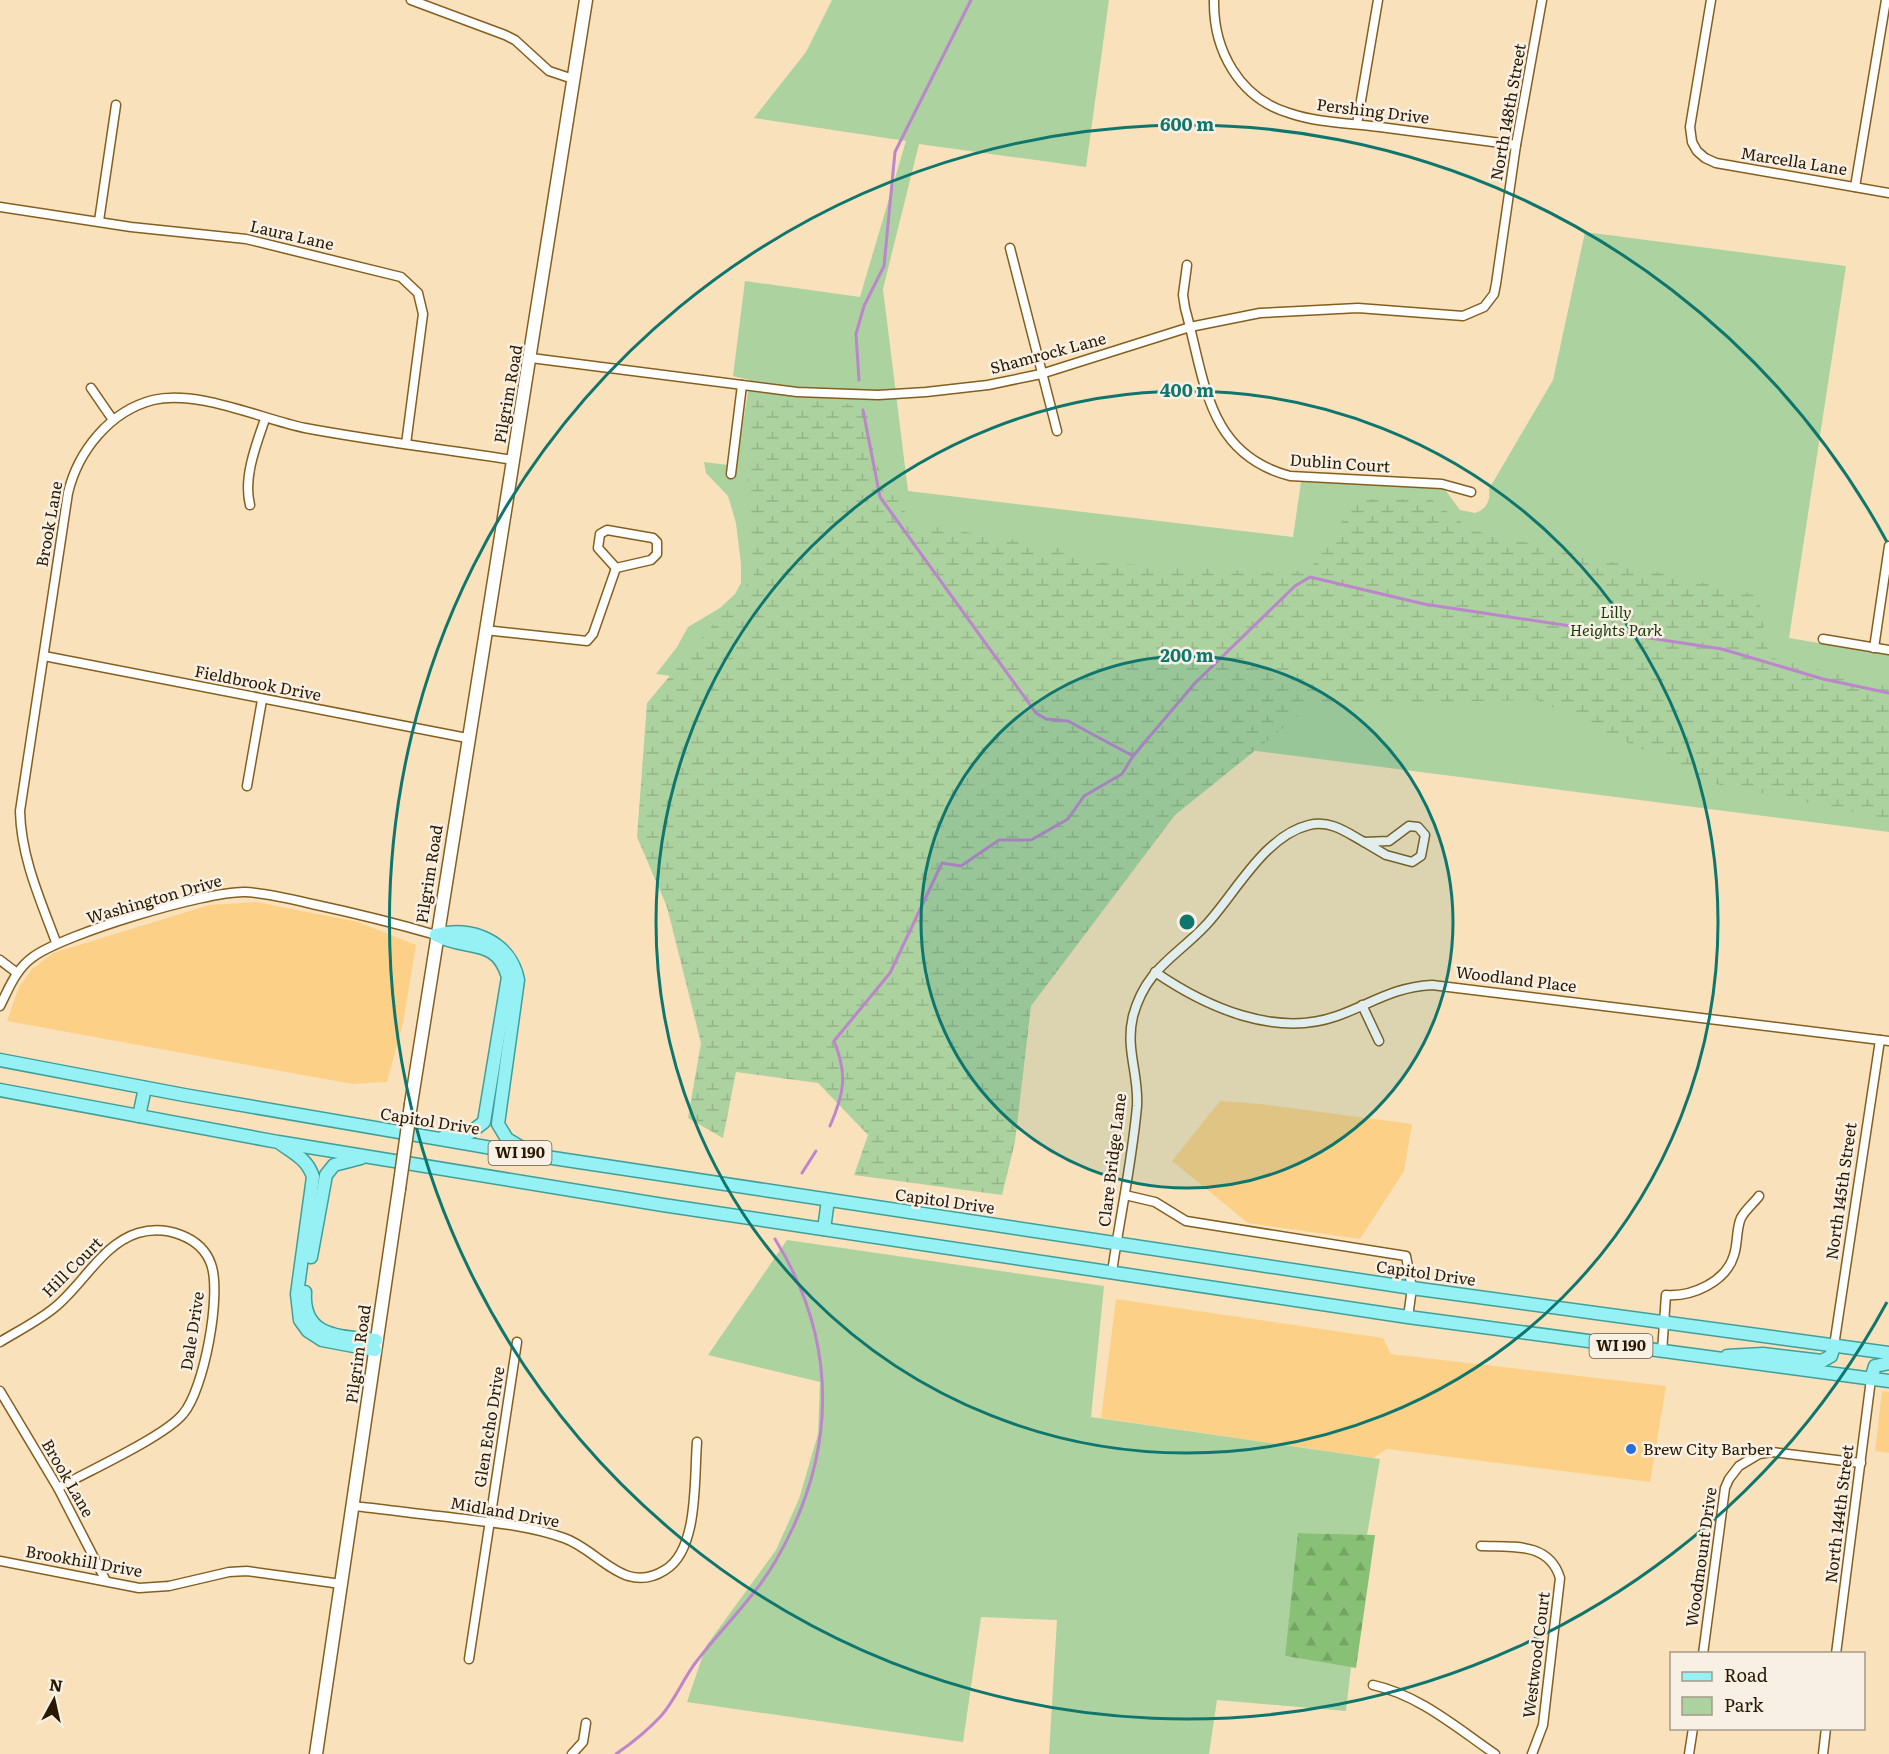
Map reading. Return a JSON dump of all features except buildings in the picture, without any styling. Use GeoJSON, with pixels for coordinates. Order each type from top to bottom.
{"type":"FeatureCollection","features":[{"type":"Feature","properties":{"kind":"main road","name":"Pilgrim Road"},"geometry":{"type":"LineString","coordinates":[[316,1754],[436,935],[531,358],[586,0]]}},
{"type":"Feature","properties":{"kind":"main road"},"geometry":{"type":"LineString","coordinates":[[436,935],[452,930],[492,942],[504,948],[516,967],[518,980],[498,1124],[507,1139],[533,1155]]}},
{"type":"Feature","properties":{"kind":"main road"},"geometry":{"type":"LineString","coordinates":[[434,1139],[471,1132],[484,1122],[508,977],[501,959],[488,949],[451,943],[436,935]]}},
{"type":"Feature","properties":{"kind":"main road","name":"Capitol Drive"},"geometry":{"type":"LineString","coordinates":[[0,1060],[145,1088],[533,1155],[1412,1288],[1889,1353]]}},
{"type":"Feature","properties":{"kind":"main road"},"geometry":{"type":"LineString","coordinates":[[140,1116],[145,1088]]}},
{"type":"Feature","properties":{"kind":"main road","name":"WI 190"},"geometry":{"type":"LineString","coordinates":[[0,1090],[366,1157],[824,1229],[1408,1317],[1889,1381]]}},
{"type":"Feature","properties":{"kind":"main road"},"geometry":{"type":"LineString","coordinates":[[278,1142],[303,1159],[310,1166],[313,1177],[297,1294],[300,1320],[308,1331],[322,1340],[376,1345]]}},
{"type":"Feature","properties":{"kind":"main road"},"geometry":{"type":"LineString","coordinates":[[366,1157],[334,1166],[326,1175],[305,1302],[310,1318],[322,1331],[376,1345]]}},
{"type":"Feature","properties":{"kind":"main road"},"geometry":{"type":"LineString","coordinates":[[824,1229],[828,1200]]}},
{"type":"Feature","properties":{"kind":"main road"},"geometry":{"type":"LineString","coordinates":[[1714,1359],[1764,1354],[1822,1361],[1831,1356],[1833,1346]]}},
{"type":"Feature","properties":{"kind":"main road"},"geometry":{"type":"LineString","coordinates":[[1870,1379],[1875,1366],[1889,1363]]}},
{"type":"Feature","properties":{"kind":"street"},"geometry":{"type":"LineString","coordinates":[[411,0],[505,35],[515,40],[549,71],[573,79]]}},
{"type":"Feature","properties":{"kind":"street","name":"Pershing Drive"},"geometry":{"type":"LineString","coordinates":[[1214,0],[1219,42],[1223,55],[1238,78],[1254,95],[1277,109],[1319,120],[1516,145]]}},
{"type":"Feature","properties":{"kind":"street"},"geometry":{"type":"LineString","coordinates":[[1357,124],[1377,0]]}},
{"type":"Feature","properties":{"kind":"street","name":"North 148th Street"},"geometry":{"type":"LineString","coordinates":[[1504,229],[1516,145],[1542,0]]}},
{"type":"Feature","properties":{"kind":"street","name":"Marcella Lane"},"geometry":{"type":"LineString","coordinates":[[1711,0],[1690,127],[1692,142],[1697,151],[1704,158],[1736,168],[1889,193]]}},
{"type":"Feature","properties":{"kind":"street"},"geometry":{"type":"LineString","coordinates":[[1855,187],[1886,0]]}},
{"type":"Feature","properties":{"kind":"street"},"geometry":{"type":"LineString","coordinates":[[99,221],[116,105]]}},
{"type":"Feature","properties":{"kind":"street","name":"Laura Lane"},"geometry":{"type":"LineString","coordinates":[[0,207],[246,239],[388,272],[408,281],[421,300],[423,314],[406,444]]}},
{"type":"Feature","properties":{"kind":"street","name":"Shamrock Lane"},"geometry":{"type":"LineString","coordinates":[[531,358],[816,393],[878,395],[947,390],[1041,374],[1190,327],[1260,313],[1334,308],[1383,309],[1452,316],[1471,315],[1484,307],[1494,294],[1504,229]]}},
{"type":"Feature","properties":{"kind":"street"},"geometry":{"type":"LineString","coordinates":[[1010,248],[1057,431]]}},
{"type":"Feature","properties":{"kind":"street","name":"Dublin Court"},"geometry":{"type":"LineString","coordinates":[[1187,265],[1183,295],[1208,395],[1218,423],[1228,438],[1252,460],[1279,473],[1301,478],[1442,484],[1471,492]]}},
{"type":"Feature","properties":{"kind":"street"},"geometry":{"type":"LineString","coordinates":[[731,474],[742,385]]}},
{"type":"Feature","properties":{"kind":"street"},"geometry":{"type":"LineString","coordinates":[[91,388],[113,420]]}},
{"type":"Feature","properties":{"kind":"street","name":"Brook Lane"},"geometry":{"type":"LineString","coordinates":[[56,942],[28,866],[20,829],[26,766],[71,478],[88,446],[113,420],[143,404],[170,398],[212,404],[265,419],[330,433],[513,460]]}},
{"type":"Feature","properties":{"kind":"street"},"geometry":{"type":"LineString","coordinates":[[250,505],[249,478],[265,419]]}},
{"type":"Feature","properties":{"kind":"street"},"geometry":{"type":"LineString","coordinates":[[607,530],[653,538],[657,542],[657,554],[651,560],[616,568],[598,548],[600,534],[607,530]]}},
{"type":"Feature","properties":{"kind":"street"},"geometry":{"type":"LineString","coordinates":[[1874,648],[1889,546]]}},
{"type":"Feature","properties":{"kind":"street"},"geometry":{"type":"LineString","coordinates":[[485,630],[587,641],[593,634],[616,568]]}},
{"type":"Feature","properties":{"kind":"street"},"geometry":{"type":"LineString","coordinates":[[1823,639],[1889,650]]}},
{"type":"Feature","properties":{"kind":"street","name":"Fieldbrook Drive"},"geometry":{"type":"LineString","coordinates":[[44,656],[262,700],[468,738]]}},
{"type":"Feature","properties":{"kind":"street"},"geometry":{"type":"LineString","coordinates":[[247,786],[262,700]]}},
{"type":"Feature","properties":{"kind":"street","name":"Clare Bridge Lane"},"geometry":{"type":"LineString","coordinates":[[1112,1272],[1137,1103],[1130,1038],[1137,1004],[1155,972],[1164,961],[1204,927],[1254,865],[1296,830],[1307,826],[1327,824],[1386,855],[1412,862],[1421,856],[1425,835],[1418,827],[1409,826],[1389,841],[1364,842]]}},
{"type":"Feature","properties":{"kind":"street","name":"Washington Drive"},"geometry":{"type":"LineString","coordinates":[[17,973],[33,957],[56,942],[169,907],[228,892],[289,899],[436,935]]}},
{"type":"Feature","properties":{"kind":"street"},"geometry":{"type":"LineString","coordinates":[[0,960],[17,973],[0,1006]]}},
{"type":"Feature","properties":{"kind":"street","name":"Woodland Place"},"geometry":{"type":"LineString","coordinates":[[1155,972],[1209,1002],[1263,1021],[1283,1024],[1308,1023],[1335,1017],[1396,990],[1421,986],[1448,986],[1884,1041]]}},
{"type":"Feature","properties":{"kind":"street"},"geometry":{"type":"LineString","coordinates":[[1362,1005],[1379,1041]]}},
{"type":"Feature","properties":{"kind":"street","name":"North 145th Street"},"geometry":{"type":"LineString","coordinates":[[1833,1346],[1884,1041]]}},
{"type":"Feature","properties":{"kind":"street"},"geometry":{"type":"LineString","coordinates":[[1125,1196],[1155,1202],[1186,1221],[1406,1256],[1412,1288],[1408,1317]]}},
{"type":"Feature","properties":{"kind":"street"},"geometry":{"type":"LineString","coordinates":[[1662,1352],[1666,1294],[1679,1296],[1693,1293],[1709,1284],[1726,1269],[1734,1256],[1742,1217],[1759,1196]]}},
{"type":"Feature","properties":{"kind":"street","name":"Dale Drive"},"geometry":{"type":"LineString","coordinates":[[58,1488],[174,1422],[192,1401],[202,1373],[214,1291],[213,1272],[208,1257],[196,1244],[172,1232],[148,1231],[136,1234]]}},
{"type":"Feature","properties":{"kind":"street","name":"Hill Court"},"geometry":{"type":"LineString","coordinates":[[0,1342],[54,1308],[108,1251],[121,1240],[136,1234]]}},
{"type":"Feature","properties":{"kind":"street","name":"Glen Echo Drive"},"geometry":{"type":"LineString","coordinates":[[469,1659],[517,1342]]}},
{"type":"Feature","properties":{"kind":"street","name":"North 144th Street"},"geometry":{"type":"LineString","coordinates":[[1836,1652],[1870,1379]]}},
{"type":"Feature","properties":{"kind":"street","name":"Brook Lane"},"geometry":{"type":"LineString","coordinates":[[0,1391],[58,1488],[106,1581]]}},
{"type":"Feature","properties":{"kind":"street","name":"Midland Drive"},"geometry":{"type":"LineString","coordinates":[[352,1506],[489,1523],[564,1538],[584,1547],[612,1570],[633,1577],[656,1575],[673,1564],[682,1553],[689,1533],[698,1442]]}},
{"type":"Feature","properties":{"kind":"street","name":"Woodmount Drive"},"geometry":{"type":"LineString","coordinates":[[1702,1652],[1723,1497],[1729,1479],[1737,1468],[1759,1454],[1772,1452],[1861,1462]]}},
{"type":"Feature","properties":{"kind":"street","name":"Westwood Court"},"geometry":{"type":"LineString","coordinates":[[1481,1546],[1518,1547],[1540,1552],[1553,1562],[1560,1578],[1543,1725],[1532,1754]]}},
{"type":"Feature","properties":{"kind":"street","name":"Brookhill Drive"},"geometry":{"type":"LineString","coordinates":[[0,1561],[150,1588],[229,1572],[247,1571],[341,1584]]}},
{"type":"Feature","properties":{"kind":"street"},"geometry":{"type":"LineString","coordinates":[[1373,1685],[1403,1694],[1422,1704],[1495,1754]]}},
{"type":"Feature","properties":{"kind":"street"},"geometry":{"type":"LineString","coordinates":[[572,1754],[583,1742],[586,1723]]}},
{"type":"Feature","properties":{"kind":"street"},"geometry":{"type":"LineString","coordinates":[[1689,1754],[1693,1730]]}},
{"type":"Feature","properties":{"kind":"street"},"geometry":{"type":"LineString","coordinates":[[1823,1754],[1826,1730]]}},
{"type":"Feature","properties":{"kind":"shaded area"},"geometry":{"type":"Polygon","coordinates":[[[256,902],[358,922],[416,945],[403,1023],[387,1082],[352,1084],[7,1021],[19,987],[32,969],[53,953],[209,905],[256,902]]]}},
{"type":"Feature","properties":{"kind":"shaded area"},"geometry":{"type":"Polygon","coordinates":[[[1220,1101],[1261,1104],[1412,1124],[1404,1171],[1360,1239],[1248,1223],[1172,1161],[1220,1101]]]}},
{"type":"Feature","properties":{"kind":"shaded area"},"geometry":{"type":"Polygon","coordinates":[[[1116,1299],[1383,1338],[1391,1354],[1666,1386],[1650,1482],[1387,1449],[1373,1458],[1101,1418],[1116,1299]]]}},
{"type":"Feature","properties":{"kind":"shaded area"},"geometry":{"type":"Polygon","coordinates":[[[1882,1391],[1889,1392],[1889,1453],[1875,1451],[1882,1391]]]}},
{"type":"Feature","properties":{"kind":"green space","name":"Lilly Heights Park"},"geometry":{"type":"Polygon","coordinates":[[[832,0],[1109,0],[1086,167],[919,144],[883,289],[908,491],[1293,537],[1301,482],[1439,487],[1446,491],[1460,510],[1475,513],[1487,504],[1489,489],[1553,380],[1585,232],[1846,266],[1789,638],[1889,655],[1889,832],[656,674],[677,647],[688,627],[720,608],[735,594],[741,583],[736,523],[728,496],[706,473],[704,462],[736,466],[750,380],[733,376],[745,281],[860,297],[906,141],[754,118],[806,52],[832,0]]]}},
{"type":"Feature","properties":{"kind":"green space"},"geometry":{"type":"Polygon","coordinates":[[[753,396],[866,405],[876,464],[912,523],[1067,549],[1104,563],[1262,572],[1309,571],[1357,499],[1431,499],[1471,530],[1758,595],[1769,657],[1889,687],[1889,819],[1716,784],[1537,700],[1313,704],[1175,815],[1031,1006],[1015,1142],[1002,1195],[854,1175],[868,1135],[818,1083],[736,1072],[723,1138],[688,1118],[701,1043],[667,907],[637,837],[647,703],[754,576],[747,478],[753,396]]]}},
{"type":"Feature","properties":{"kind":"green space"},"geometry":{"type":"Polygon","coordinates":[[[787,1240],[1104,1286],[1091,1417],[1380,1459],[1367,1535],[1299,1533],[1285,1656],[1351,1667],[1346,1711],[1217,1700],[1209,1754],[1049,1754],[1057,1620],[981,1617],[963,1742],[687,1702],[706,1646],[776,1550],[799,1499],[818,1434],[820,1382],[708,1355],[787,1240]]]}},
{"type":"Feature","properties":{"kind":"green space"},"geometry":{"type":"Polygon","coordinates":[[[1298,1533],[1375,1535],[1356,1668],[1285,1656],[1298,1533]]]}},
{"type":"Feature","properties":{"kind":"waterway"},"geometry":{"type":"LineString","coordinates":[[859,380],[856,334],[864,306],[884,266],[895,152],[971,0]]}},
{"type":"Feature","properties":{"kind":"waterway"},"geometry":{"type":"LineString","coordinates":[[863,410],[880,497],[1036,713],[1046,719],[1068,721],[1133,756]]}},
{"type":"Feature","properties":{"kind":"waterway"},"geometry":{"type":"LineString","coordinates":[[830,1126],[843,1084],[841,1064],[834,1041],[890,973],[942,863],[961,866],[999,840],[1031,840],[1068,819],[1084,796],[1122,774],[1133,756],[1195,683],[1295,586],[1310,577],[1424,604],[1722,649],[1823,679],[1889,693]]}},
{"type":"Feature","properties":{"kind":"waterway"},"geometry":{"type":"LineString","coordinates":[[802,1173],[816,1151]]}},
{"type":"Feature","properties":{"kind":"waterway"},"geometry":{"type":"LineString","coordinates":[[616,1754],[661,1716],[696,1662],[766,1576],[795,1522],[810,1482],[819,1441],[823,1400],[820,1359],[811,1319],[796,1279],[775,1239]]}},
{"type":"Feature","properties":{"kind":"place","name":"Brew City Barber"},"geometry":{"type":"Point","coordinates":[1631,1449]}}]}
